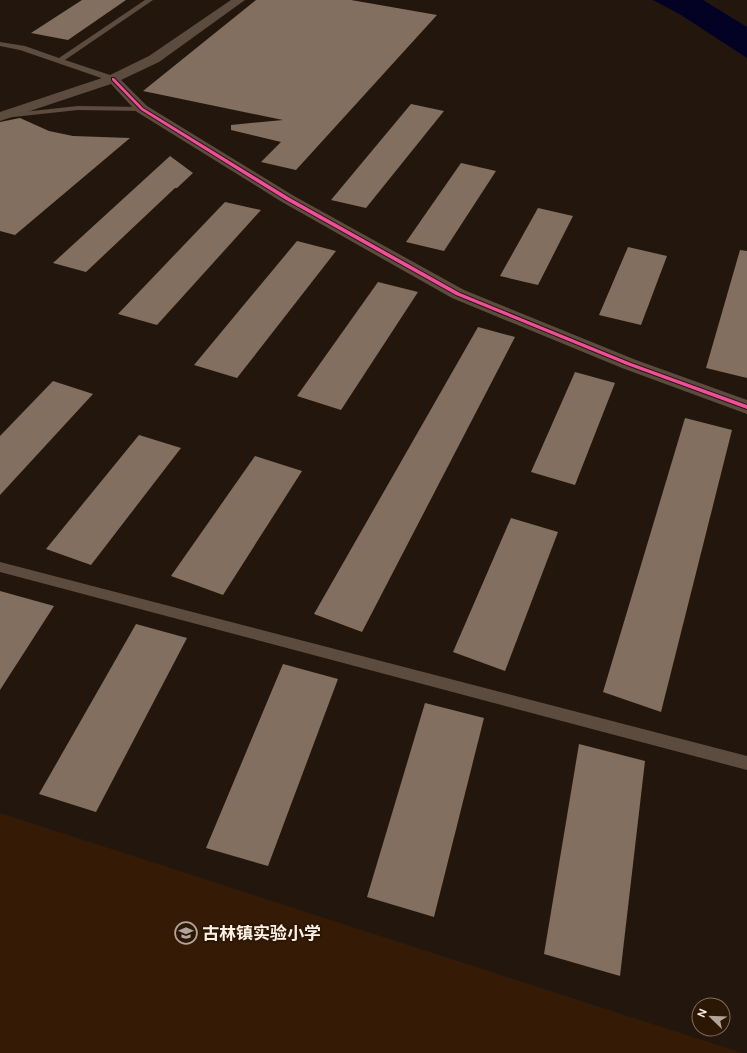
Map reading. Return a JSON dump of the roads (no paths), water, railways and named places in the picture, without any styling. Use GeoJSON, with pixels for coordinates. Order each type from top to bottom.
{"type":"FeatureCollection","features":[{"type":"Feature","properties":{"kind":"street"},"geometry":{"type":"LineString","coordinates":[[2,117],[113,79],[154,59],[239,0]]}},
{"type":"Feature","properties":{"kind":"street"},"geometry":{"type":"LineString","coordinates":[[113,79],[142,109],[288,199],[458,294],[629,364],[747,407]]}},
{"type":"Feature","properties":{"kind":"lane"},"geometry":{"type":"LineString","coordinates":[[60,61],[150,0]]}},
{"type":"Feature","properties":{"kind":"lane"},"geometry":{"type":"LineString","coordinates":[[0,44],[22,48],[113,79]]}},
{"type":"Feature","properties":{"kind":"lane"},"geometry":{"type":"LineString","coordinates":[[2,117],[78,108],[142,109]]}},
{"type":"Feature","properties":{"kind":"lane"},"geometry":{"type":"LineString","coordinates":[[0,567],[747,763]]}},
{"type":"Feature","properties":{"kind":"water"},"geometry":{"type":"Polygon","coordinates":[[[653,0],[703,0],[747,27],[747,58],[681,15],[653,0]]]}},
{"type":"Feature","properties":{"kind":"place","name":"古林镇实验小学"},"geometry":{"type":"Point","coordinates":[186,933]}}]}
